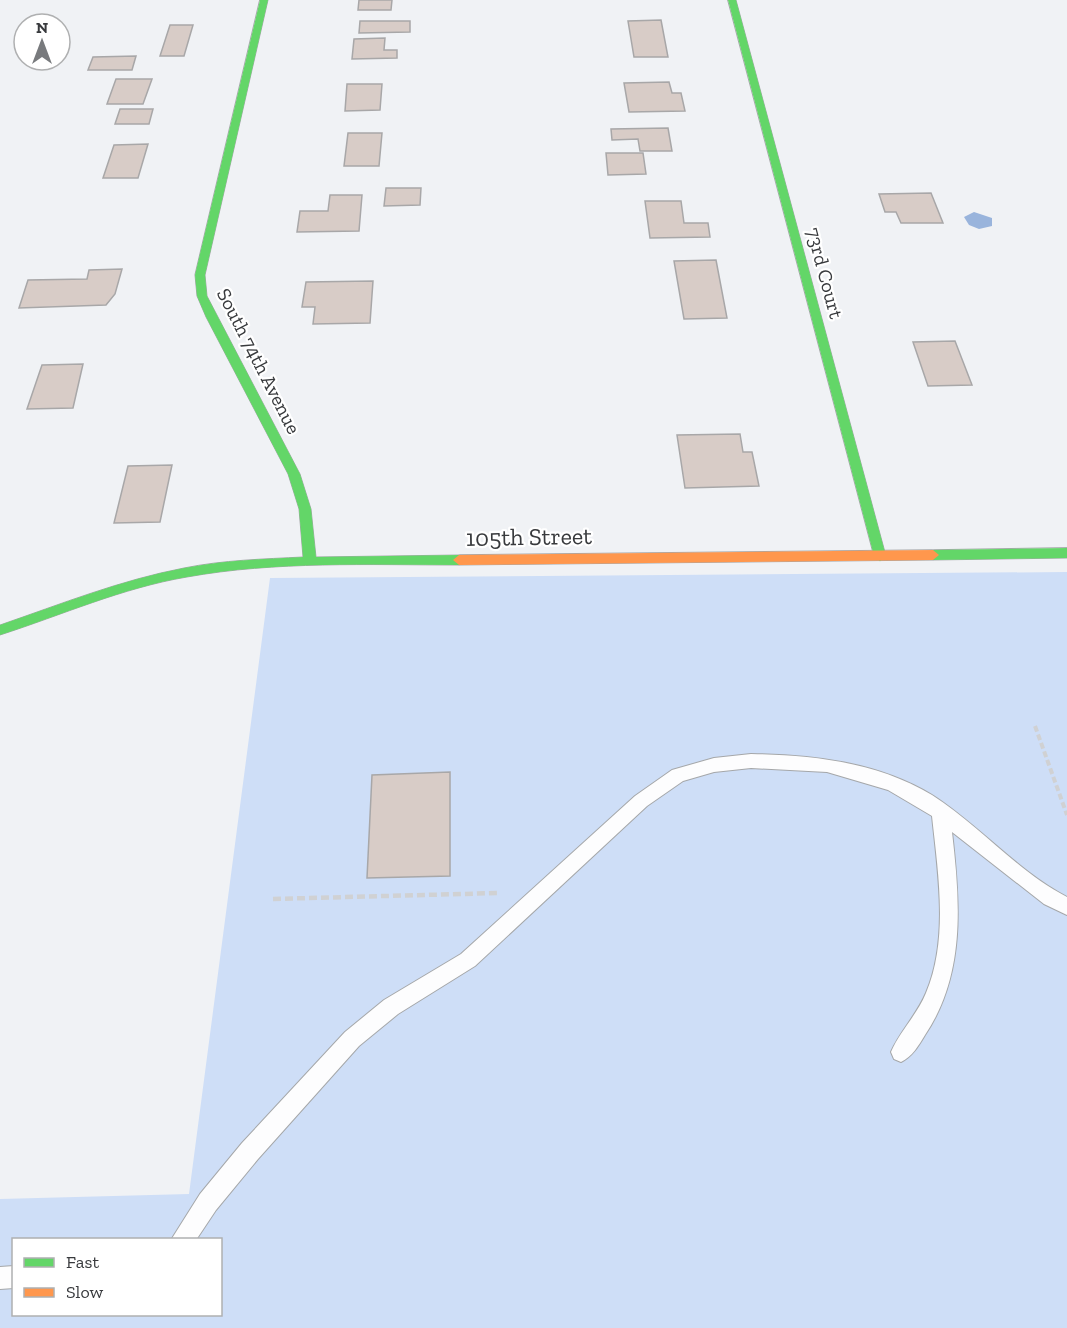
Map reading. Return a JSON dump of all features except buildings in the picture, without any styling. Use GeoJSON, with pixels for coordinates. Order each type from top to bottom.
{"type":"FeatureCollection","features":[{"type":"Feature","properties":{"kind":"street","name":"South 74th Avenue"},"geometry":{"type":"LineString","coordinates":[[264,0],[200,275],[202,296],[211,317],[294,474],[305,509],[310,562]]}},
{"type":"Feature","properties":{"kind":"street","name":"73rd Court"},"geometry":{"type":"LineString","coordinates":[[732,0],[880,556]]}},
{"type":"Feature","properties":{"kind":"street","name":"105th Street"},"geometry":{"type":"LineString","coordinates":[[0,630],[160,578],[213,568],[310,562],[1067,553]]}},
{"type":"Feature","properties":{"kind":"lane"},"geometry":{"type":"LineString","coordinates":[[183,1238],[250,1151],[352,1039],[391,1007],[468,960],[640,801],[678,775],[714,765],[750,760],[827,765],[893,784],[926,801],[1051,898],[1067,906]]}},
{"type":"Feature","properties":{"kind":"lane"},"geometry":{"type":"LineString","coordinates":[[901,1053],[927,1014],[943,974],[949,940],[948,877],[941,813]]}},
{"type":"Feature","properties":{"kind":"path"},"geometry":{"type":"LineString","coordinates":[[1035,726],[1067,815]]}},
{"type":"Feature","properties":{"kind":"path"},"geometry":{"type":"LineString","coordinates":[[273,899],[544,891]]}},
{"type":"Feature","properties":{"kind":"shaded area"},"geometry":{"type":"Polygon","coordinates":[[[974,212],[992,218],[992,226],[979,229],[969,225],[964,217],[974,212]]]}},
{"type":"Feature","properties":{"kind":"shaded area"},"geometry":{"type":"Polygon","coordinates":[[[1067,572],[1067,1328],[0,1328],[0,1199],[189,1194],[270,578],[1067,572]]]}},
{"type":"Feature","properties":{"kind":"traffic: fast"},"geometry":{"type":"LineString","coordinates":[[264,0],[200,275],[202,296],[211,317],[294,474],[305,509],[310,562]]}},
{"type":"Feature","properties":{"kind":"traffic: fast"},"geometry":{"type":"LineString","coordinates":[[732,0],[880,556]]}},
{"type":"Feature","properties":{"kind":"traffic: fast"},"geometry":{"type":"LineString","coordinates":[[933,555],[1067,553]]}},
{"type":"Feature","properties":{"kind":"traffic: fast"},"geometry":{"type":"LineString","coordinates":[[0,630],[106,593],[187,572],[275,563],[459,560]]}},
{"type":"Feature","properties":{"kind":"traffic: slow"},"geometry":{"type":"LineString","coordinates":[[459,560],[933,555]]}}]}
